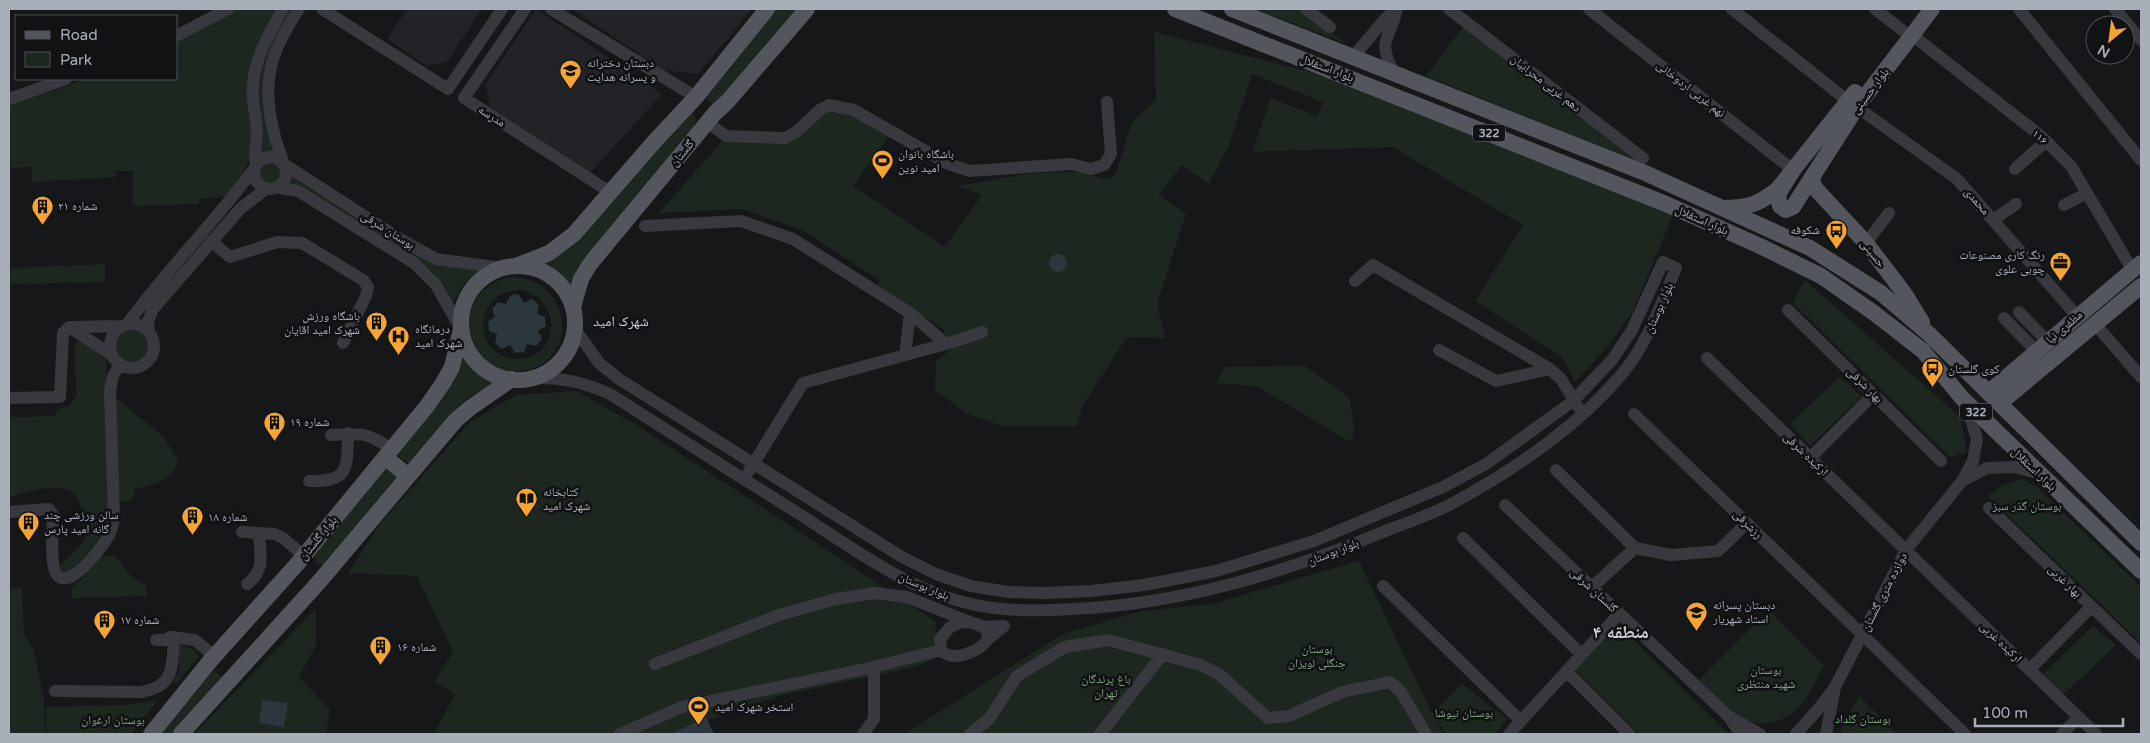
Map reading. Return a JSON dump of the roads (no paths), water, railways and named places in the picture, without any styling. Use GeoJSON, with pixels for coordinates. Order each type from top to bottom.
{"type":"FeatureCollection","features":[{"type":"Feature","properties":{"kind":"main road"},"geometry":{"type":"LineString","coordinates":[[509,267],[535,269],[554,279],[573,307],[575,329],[562,360],[534,378],[512,379],[501,377],[481,366],[467,349],[461,329],[464,306],[468,295],[482,278],[509,267],[549,253],[574,234],[692,101],[767,9]]}},
{"type":"Feature","properties":{"kind":"main road","name":"گلستان"},"geometry":{"type":"LineString","coordinates":[[573,307],[581,279],[590,264],[711,117],[728,101],[807,9]]}},
{"type":"Feature","properties":{"kind":"main road","name":"بلوار استقلال"},"geometry":{"type":"LineString","coordinates":[[1175,9],[1657,201],[1821,276],[1874,312],[1923,351],[1962,398],[2038,474],[2141,571]]}},
{"type":"Feature","properties":{"kind":"main road","name":"بلوار استقلال"},"geometry":{"type":"LineString","coordinates":[[1232,9],[1643,172],[1810,248],[1881,293],[1929,334],[2141,543]]}},
{"type":"Feature","properties":{"kind":"main road","name":"بلوار حسینی"},"geometry":{"type":"LineString","coordinates":[[1907,33],[1919,9]]}},
{"type":"Feature","properties":{"kind":"main road","name":"بلوار حسینی"},"geometry":{"type":"LineString","coordinates":[[1853,104],[1812,177],[1790,210],[1783,209],[1780,206],[1778,196],[1793,170],[1853,104],[1907,33],[1932,9]]}},
{"type":"Feature","properties":{"kind":"main road"},"geometry":{"type":"LineString","coordinates":[[692,101],[711,117]]}},
{"type":"Feature","properties":{"kind":"main road"},"geometry":{"type":"LineString","coordinates":[[1722,208],[1748,207],[1762,202],[1777,190],[1793,170]]}},
{"type":"Feature","properties":{"kind":"main road","name":"حسینی"},"geometry":{"type":"LineString","coordinates":[[1812,177],[1814,187],[1822,198],[1866,243],[1904,293],[1929,334]]}},
{"type":"Feature","properties":{"kind":"main road"},"geometry":{"type":"LineString","coordinates":[[1801,266],[1810,248]]}},
{"type":"Feature","properties":{"kind":"main road","name":"مظفری نیا"},"geometry":{"type":"LineString","coordinates":[[1994,398],[2009,374],[2137,267]]}},
{"type":"Feature","properties":{"kind":"main road","name":"مظفری نیا"},"geometry":{"type":"LineString","coordinates":[[1994,398],[2026,382],[2141,286]]}},
{"type":"Feature","properties":{"kind":"main road","name":"بلوار گلستان"},"geometry":{"type":"LineString","coordinates":[[151,734],[212,658],[301,559],[443,384],[452,367],[461,329]]}},
{"type":"Feature","properties":{"kind":"main road"},"geometry":{"type":"LineString","coordinates":[[2009,374],[2008,380],[2011,385],[2026,382]]}},
{"type":"Feature","properties":{"kind":"main road"},"geometry":{"type":"LineString","coordinates":[[181,734],[319,582],[456,421],[470,408],[512,379]]}},
{"type":"Feature","properties":{"kind":"main road"},"geometry":{"type":"LineString","coordinates":[[388,453],[408,476]]}},
{"type":"Feature","properties":{"kind":"main road"},"geometry":{"type":"LineString","coordinates":[[301,559],[319,582]]}},
{"type":"Feature","properties":{"kind":"main road"},"geometry":{"type":"LineString","coordinates":[[212,658],[230,681]]}},
{"type":"Feature","properties":{"kind":"street"},"geometry":{"type":"LineString","coordinates":[[178,35],[228,9]]}},
{"type":"Feature","properties":{"kind":"street"},"geometry":{"type":"LineString","coordinates":[[272,188],[256,182],[254,159],[257,129],[252,84],[267,37],[283,9]]}},
{"type":"Feature","properties":{"kind":"street"},"geometry":{"type":"LineString","coordinates":[[69,326],[116,360],[136,368],[150,358],[154,347],[148,321],[153,310],[241,208],[286,177],[271,117],[268,84],[276,49],[299,9]]}},
{"type":"Feature","properties":{"kind":"street"},"geometry":{"type":"LineString","coordinates":[[322,9],[448,89],[502,9]]}},
{"type":"Feature","properties":{"kind":"street","name":"مدرسه"},"geometry":{"type":"LineString","coordinates":[[525,9],[464,98],[610,192]]}},
{"type":"Feature","properties":{"kind":"street"},"geometry":{"type":"LineString","coordinates":[[551,9],[692,101]]}},
{"type":"Feature","properties":{"kind":"street"},"geometry":{"type":"LineString","coordinates":[[1306,9],[1330,27]]}},
{"type":"Feature","properties":{"kind":"street"},"geometry":{"type":"LineString","coordinates":[[1353,57],[1386,18],[1397,9]]}},
{"type":"Feature","properties":{"kind":"street"},"geometry":{"type":"LineString","coordinates":[[1394,72],[1386,58],[1384,48],[1397,9]]}},
{"type":"Feature","properties":{"kind":"street","name":"دهم غربی محرابیان"},"geometry":{"type":"LineString","coordinates":[[1449,9],[1643,158]]}},
{"type":"Feature","properties":{"kind":"street","name":"نهم غربی اردوخانی"},"geometry":{"type":"LineString","coordinates":[[1589,9],[1793,170]]}},
{"type":"Feature","properties":{"kind":"street","name":"محمدی"},"geometry":{"type":"LineString","coordinates":[[1732,9],[1853,104],[1957,179],[2077,316]]}},
{"type":"Feature","properties":{"kind":"street","name":"۱۱۶"},"geometry":{"type":"LineString","coordinates":[[1875,9],[2046,141],[2071,166],[2137,267]]}},
{"type":"Feature","properties":{"kind":"street"},"geometry":{"type":"LineString","coordinates":[[2019,9],[2141,160]]}},
{"type":"Feature","properties":{"kind":"street"},"geometry":{"type":"LineString","coordinates":[[2115,9],[2141,40]]}},
{"type":"Feature","properties":{"kind":"street"},"geometry":{"type":"LineString","coordinates":[[9,99],[63,80]]}},
{"type":"Feature","properties":{"kind":"street"},"geometry":{"type":"LineString","coordinates":[[711,117],[726,136],[786,138],[796,132],[821,109],[829,106],[841,106],[854,110],[948,164],[970,171],[1071,164],[1098,168],[1104,165],[1111,154],[1107,102]]}},
{"type":"Feature","properties":{"kind":"street"},"geometry":{"type":"LineString","coordinates":[[2015,168],[2046,141]]}},
{"type":"Feature","properties":{"kind":"street"},"geometry":{"type":"LineString","coordinates":[[9,512],[49,509],[53,515],[53,560],[55,572],[59,577],[66,580],[75,577],[103,545],[111,532],[114,518],[110,391],[116,360],[110,344],[111,338],[240,190],[255,167],[264,158],[269,157],[279,160],[284,164]]}},
{"type":"Feature","properties":{"kind":"street","name":"بوستان شرقی"},"geometry":{"type":"LineString","coordinates":[[284,164],[400,239],[436,259],[509,267]]}},
{"type":"Feature","properties":{"kind":"street","name":"بوستان شرقی"},"geometry":{"type":"LineString","coordinates":[[272,188],[298,191],[414,263],[436,285],[461,329]]}},
{"type":"Feature","properties":{"kind":"street"},"geometry":{"type":"LineString","coordinates":[[2064,206],[2087,193]]}},
{"type":"Feature","properties":{"kind":"street"},"geometry":{"type":"LineString","coordinates":[[1993,220],[2016,204]]}},
{"type":"Feature","properties":{"kind":"street"},"geometry":{"type":"LineString","coordinates":[[1866,243],[1889,213]]}},
{"type":"Feature","properties":{"kind":"street"},"geometry":{"type":"LineString","coordinates":[[645,226],[741,221],[793,238],[910,313],[946,344]]}},
{"type":"Feature","properties":{"kind":"street"},"geometry":{"type":"LineString","coordinates":[[211,241],[230,257],[278,242],[302,243],[363,280],[368,287],[366,296],[343,343]]}},
{"type":"Feature","properties":{"kind":"street","name":"بلوار بوستان"},"geometry":{"type":"LineString","coordinates":[[534,378],[560,378],[585,383],[610,394],[893,573],[929,591],[967,603],[1006,610],[1092,609],[1146,602],[1220,588],[1320,558],[1451,504],[1499,476],[1548,442],[1582,413],[1619,377],[1633,360],[1648,333],[1676,268],[1663,262],[1632,330],[1612,360],[1573,400],[1486,464],[1439,489],[1314,541],[1213,571],[1144,585],[1091,591],[1008,592],[971,586],[936,574],[902,557],[619,379],[599,363],[575,329]]}},
{"type":"Feature","properties":{"kind":"street"},"geometry":{"type":"LineString","coordinates":[[1356,281],[1373,264],[1550,369],[1561,379],[1582,413]]}},
{"type":"Feature","properties":{"kind":"street","name":"بهار شرقی"},"geometry":{"type":"LineString","coordinates":[[1788,310],[1941,461]]}},
{"type":"Feature","properties":{"kind":"street"},"geometry":{"type":"LineString","coordinates":[[2019,312],[2041,346]]}},
{"type":"Feature","properties":{"kind":"street"},"geometry":{"type":"LineString","coordinates":[[905,355],[910,313]]}},
{"type":"Feature","properties":{"kind":"street"},"geometry":{"type":"LineString","coordinates":[[2004,318],[2041,346]]}},
{"type":"Feature","properties":{"kind":"street"},"geometry":{"type":"LineString","coordinates":[[2095,324],[2141,377]]}},
{"type":"Feature","properties":{"kind":"street"},"geometry":{"type":"LineString","coordinates":[[9,398],[60,397],[63,333],[69,326],[139,325],[149,331]]}},
{"type":"Feature","properties":{"kind":"street"},"geometry":{"type":"LineString","coordinates":[[744,479],[802,383],[946,344],[982,332]]}},
{"type":"Feature","properties":{"kind":"street"},"geometry":{"type":"LineString","coordinates":[[1620,348],[1633,360]]}},
{"type":"Feature","properties":{"kind":"street"},"geometry":{"type":"LineString","coordinates":[[1439,350],[1496,381],[1550,369]]}},
{"type":"Feature","properties":{"kind":"street","name":"ارکیده شرقی"},"geometry":{"type":"LineString","coordinates":[[1707,358],[1906,550]]}},
{"type":"Feature","properties":{"kind":"street"},"geometry":{"type":"LineString","coordinates":[[1810,458],[1874,394]]}},
{"type":"Feature","properties":{"kind":"street"},"geometry":{"type":"LineString","coordinates":[[1962,398],[1972,418],[1977,439],[1973,461],[1962,480]]}},
{"type":"Feature","properties":{"kind":"street","name":"رزشرقی"},"geometry":{"type":"LineString","coordinates":[[1634,414],[1965,734]]}},
{"type":"Feature","properties":{"kind":"street"},"geometry":{"type":"LineString","coordinates":[[331,432],[371,437],[388,453]]}},
{"type":"Feature","properties":{"kind":"street"},"geometry":{"type":"LineString","coordinates":[[309,481],[327,481],[341,474],[346,468],[346,433]]}},
{"type":"Feature","properties":{"kind":"street"},"geometry":{"type":"LineString","coordinates":[[1962,480],[1987,468],[2014,467],[2038,474]]}},
{"type":"Feature","properties":{"kind":"street"},"geometry":{"type":"LineString","coordinates":[[1556,470],[1635,548],[1671,554],[1718,551],[1747,523]]}},
{"type":"Feature","properties":{"kind":"street","name":"دوازده متری گلستان"},"geometry":{"type":"LineString","coordinates":[[1834,687],[1906,550],[1962,480]]}},
{"type":"Feature","properties":{"kind":"street"},"geometry":{"type":"LineString","coordinates":[[1439,489],[1451,504]]}},
{"type":"Feature","properties":{"kind":"street","name":"گلستان شرقی"},"geometry":{"type":"LineString","coordinates":[[1505,505],[1728,716]]}},
{"type":"Feature","properties":{"kind":"street","name":"بهار غربی"},"geometry":{"type":"LineString","coordinates":[[1989,508],[2141,654]]}},
{"type":"Feature","properties":{"kind":"street"},"geometry":{"type":"LineString","coordinates":[[242,535],[250,531],[257,534],[276,534],[284,538],[301,559]]}},
{"type":"Feature","properties":{"kind":"street"},"geometry":{"type":"LineString","coordinates":[[247,584],[261,567],[257,534]]}},
{"type":"Feature","properties":{"kind":"street"},"geometry":{"type":"LineString","coordinates":[[1463,538],[1581,654]]}},
{"type":"Feature","properties":{"kind":"street"},"geometry":{"type":"LineString","coordinates":[[1591,588],[1635,548]]}},
{"type":"Feature","properties":{"kind":"street","name":"ارکیده غربی"},"geometry":{"type":"LineString","coordinates":[[1906,550],[2096,734]]}},
{"type":"Feature","properties":{"kind":"street"},"geometry":{"type":"LineString","coordinates":[[893,573],[902,557]]}},
{"type":"Feature","properties":{"kind":"street"},"geometry":{"type":"LineString","coordinates":[[1220,588],[1226,568]]}},
{"type":"Feature","properties":{"kind":"street"},"geometry":{"type":"LineString","coordinates":[[1213,571],[1220,588]]}},
{"type":"Feature","properties":{"kind":"street"},"geometry":{"type":"LineString","coordinates":[[1383,586],[1521,721]]}},
{"type":"Feature","properties":{"kind":"street"},"geometry":{"type":"LineString","coordinates":[[941,650],[940,639],[950,627],[962,622],[982,630],[1004,626],[1008,592]]}},
{"type":"Feature","properties":{"kind":"street"},"geometry":{"type":"LineString","coordinates":[[654,664],[779,615],[836,600],[874,593],[906,596],[938,608],[982,630]]}},
{"type":"Feature","properties":{"kind":"street"},"geometry":{"type":"LineString","coordinates":[[2030,670],[2091,607]]}},
{"type":"Feature","properties":{"kind":"street"},"geometry":{"type":"LineString","coordinates":[[938,608],[950,627]]}},
{"type":"Feature","properties":{"kind":"street"},"geometry":{"type":"LineString","coordinates":[[1509,734],[1619,614]]}},
{"type":"Feature","properties":{"kind":"street"},"geometry":{"type":"LineString","coordinates":[[620,734],[682,706],[874,667],[941,650],[950,656],[965,654],[981,646],[982,630]]}},
{"type":"Feature","properties":{"kind":"street"},"geometry":{"type":"LineString","coordinates":[[156,636],[166,640],[172,637],[195,640],[212,658]]}},
{"type":"Feature","properties":{"kind":"street"},"geometry":{"type":"LineString","coordinates":[[55,690],[141,692],[154,690],[164,683],[170,674],[172,637]]}},
{"type":"Feature","properties":{"kind":"street"},"geometry":{"type":"LineString","coordinates":[[970,734],[989,719],[1017,676],[1064,647],[1108,640],[1201,664],[1220,675],[1268,718],[1288,716],[1342,692],[1390,682],[1401,692],[1426,734]]}},
{"type":"Feature","properties":{"kind":"street"},"geometry":{"type":"LineString","coordinates":[[1100,734],[1163,654]]}},
{"type":"Feature","properties":{"kind":"street"},"geometry":{"type":"LineString","coordinates":[[863,734],[874,719],[874,667]]}},
{"type":"Feature","properties":{"kind":"street"},"geometry":{"type":"LineString","coordinates":[[1566,671],[1630,734]]}},
{"type":"Feature","properties":{"kind":"street"},"geometry":{"type":"LineString","coordinates":[[1796,734],[1820,707],[1834,687]]}},
{"type":"Feature","properties":{"kind":"street"},"geometry":{"type":"LineString","coordinates":[[1826,734],[1834,687]]}},
{"type":"Feature","properties":{"kind":"street"},"geometry":{"type":"LineString","coordinates":[[1728,716],[1741,734]]}},
{"type":"Feature","properties":{"kind":"street"},"geometry":{"type":"LineString","coordinates":[[1728,716],[1760,734]]}},
{"type":"Feature","properties":{"kind":"street"},"geometry":{"type":"LineString","coordinates":[[2062,734],[2078,717]]}},
{"type":"Feature","properties":{"kind":"place","name":"دبستان دخترانه و پسرانه هدایت"},"geometry":{"type":"Point","coordinates":[571,89]}},
{"type":"Feature","properties":{"kind":"place","name":"باشگاه بانوان امید نوین"},"geometry":{"type":"Point","coordinates":[882,180]}},
{"type":"Feature","properties":{"kind":"place","name":"شماره ۲۱"},"geometry":{"type":"Point","coordinates":[42,225]}},
{"type":"Feature","properties":{"kind":"place","name":"شکوفه"},"geometry":{"type":"Point","coordinates":[1836,249]}},
{"type":"Feature","properties":{"kind":"place","name":"رنگ کاری مصنوعات چوبی علوی"},"geometry":{"type":"Point","coordinates":[2061,281]}},
{"type":"Feature","properties":{"kind":"place","name":"باشگاه ورزش شهرک امید اقایان"},"geometry":{"type":"Point","coordinates":[376,342]}},
{"type":"Feature","properties":{"kind":"place","name":"درمانگاه شهرک امید"},"geometry":{"type":"Point","coordinates":[399,355]}},
{"type":"Feature","properties":{"kind":"place","name":"کوی گلستان"},"geometry":{"type":"Point","coordinates":[1932,388]}},
{"type":"Feature","properties":{"kind":"place","name":"شماره ۱۹"},"geometry":{"type":"Point","coordinates":[274,441]}},
{"type":"Feature","properties":{"kind":"place","name":"کتابخانه شهرک امید"},"geometry":{"type":"Point","coordinates":[527,518]}},
{"type":"Feature","properties":{"kind":"place","name":"شماره ۱۸"},"geometry":{"type":"Point","coordinates":[192,536]}},
{"type":"Feature","properties":{"kind":"place","name":"سالن ورزشی چند گانه امید پارس"},"geometry":{"type":"Point","coordinates":[28,541]}},
{"type":"Feature","properties":{"kind":"place","name":"دبستان پسرانه استاد شهريار"},"geometry":{"type":"Point","coordinates":[1697,631]}},
{"type":"Feature","properties":{"kind":"place","name":"شماره ۱۷"},"geometry":{"type":"Point","coordinates":[104,639]}},
{"type":"Feature","properties":{"kind":"place","name":"شماره ۱۶"},"geometry":{"type":"Point","coordinates":[381,666]}},
{"type":"Feature","properties":{"kind":"place","name":"استخر شهرک امید"},"geometry":{"type":"Point","coordinates":[699,726]}},
{"type":"Feature","properties":{"kind":"district","name":"شهرک امید"},"geometry":{"type":"Point","coordinates":[621,321]}},
{"type":"Feature","properties":{"kind":"district","name":"منطقه ۴"},"geometry":{"type":"Point","coordinates":[1621,632]}},
{"type":"Feature","properties":{"kind":"park label","name":"بوستان گذر سبز"},"geometry":{"type":"Point","coordinates":[2027,506]}},
{"type":"Feature","properties":{"kind":"park label","name":"بوستان جنگلی لویزان"},"geometry":{"type":"Point","coordinates":[1317,656]}},
{"type":"Feature","properties":{"kind":"park label","name":"بوستان شهید منتظری"},"geometry":{"type":"Point","coordinates":[1766,677]}},
{"type":"Feature","properties":{"kind":"park label","name":"باغ پرندگان تهران"},"geometry":{"type":"Point","coordinates":[1106,686]}},
{"type":"Feature","properties":{"kind":"park label","name":"بوستان نیوشا"},"geometry":{"type":"Point","coordinates":[1464,713]}},
{"type":"Feature","properties":{"kind":"park label","name":"بوستان گلداد"},"geometry":{"type":"Point","coordinates":[1863,719]}},
{"type":"Feature","properties":{"kind":"park label","name":"بوستان ارغوان"},"geometry":{"type":"Point","coordinates":[113,720]}}]}
